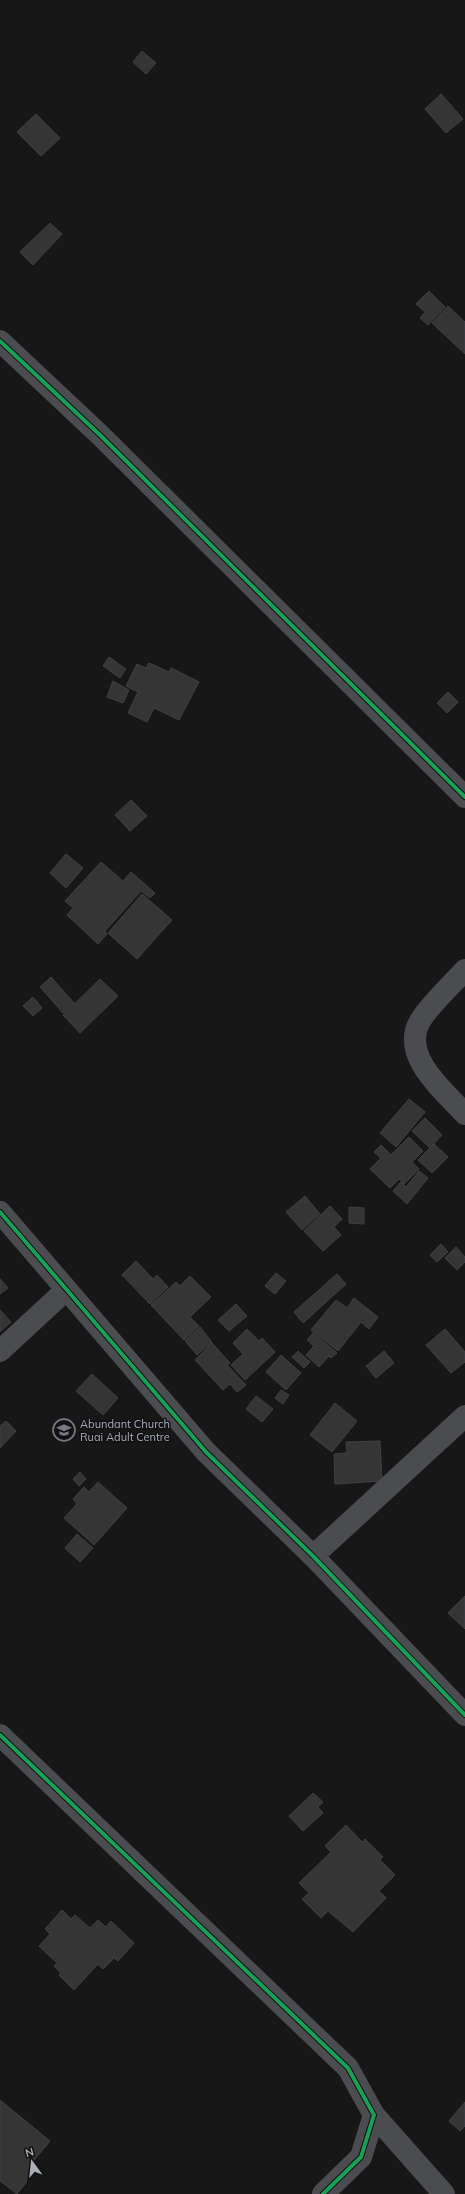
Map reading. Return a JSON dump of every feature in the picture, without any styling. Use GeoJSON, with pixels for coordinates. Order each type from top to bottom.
{"type":"FeatureCollection","features":[{"type":"Feature","properties":{"kind":"street"},"geometry":{"type":"LineString","coordinates":[[0,341],[100,435],[465,797]]}},
{"type":"Feature","properties":{"kind":"street"},"geometry":{"type":"LineString","coordinates":[[465,970],[420,1021],[414,1044],[422,1065],[465,1114]]}},
{"type":"Feature","properties":{"kind":"street"},"geometry":{"type":"LineString","coordinates":[[0,1212],[206,1452],[313,1556],[465,1715]]}},
{"type":"Feature","properties":{"kind":"street"},"geometry":{"type":"LineString","coordinates":[[0,1351],[66,1290]]}},
{"type":"Feature","properties":{"kind":"street"},"geometry":{"type":"LineString","coordinates":[[313,1556],[465,1416]]}},
{"type":"Feature","properties":{"kind":"street"},"geometry":{"type":"LineString","coordinates":[[0,1735],[348,2068],[374,2115],[444,2194]]}},
{"type":"Feature","properties":{"kind":"street"},"geometry":{"type":"LineString","coordinates":[[323,2194],[361,2158],[374,2115]]}},
{"type":"Feature","properties":{"kind":"building"},"geometry":{"type":"Polygon","coordinates":[[[142,51],[156,63],[146,74],[133,62],[142,51]]]}},
{"type":"Feature","properties":{"kind":"building"},"geometry":{"type":"Polygon","coordinates":[[[441,94],[463,119],[446,133],[425,109],[441,94]]]}},
{"type":"Feature","properties":{"kind":"building"},"geometry":{"type":"Polygon","coordinates":[[[36,114],[60,138],[41,156],[17,132],[36,114]]]}},
{"type":"Feature","properties":{"kind":"building"},"geometry":{"type":"Polygon","coordinates":[[[50,223],[62,234],[33,265],[20,252],[50,223]]]}},
{"type":"Feature","properties":{"kind":"building"},"geometry":{"type":"Polygon","coordinates":[[[429,291],[445,307],[428,325],[420,318],[425,312],[416,304],[429,291]]]}},
{"type":"Feature","properties":{"kind":"building"},"geometry":{"type":"Polygon","coordinates":[[[448,306],[465,322],[465,354],[432,323],[448,306]]]}},
{"type":"Feature","properties":{"kind":"building"},"geometry":{"type":"Polygon","coordinates":[[[109,657],[126,669],[120,678],[103,666],[109,657]]]}},
{"type":"Feature","properties":{"kind":"building"},"geometry":{"type":"Polygon","coordinates":[[[149,663],[169,672],[171,668],[199,682],[179,720],[154,708],[147,722],[128,713],[138,692],[126,686],[137,664],[146,668],[149,663]]]}},
{"type":"Feature","properties":{"kind":"building"},"geometry":{"type":"Polygon","coordinates":[[[113,681],[129,690],[123,703],[107,697],[113,681]]]}},
{"type":"Feature","properties":{"kind":"building"},"geometry":{"type":"Polygon","coordinates":[[[448,692],[458,702],[447,713],[437,703],[448,692]]]}},
{"type":"Feature","properties":{"kind":"building"},"geometry":{"type":"Polygon","coordinates":[[[131,800],[147,816],[130,831],[115,815],[131,800]]]}},
{"type":"Feature","properties":{"kind":"building"},"geometry":{"type":"Polygon","coordinates":[[[66,854],[83,868],[66,888],[50,873],[66,854]]]}},
{"type":"Feature","properties":{"kind":"building"},"geometry":{"type":"Polygon","coordinates":[[[101,862],[123,881],[131,872],[155,893],[150,898],[141,891],[105,931],[107,934],[98,944],[67,915],[73,908],[65,901],[101,862]]]}},
{"type":"Feature","properties":{"kind":"building"},"geometry":{"type":"Polygon","coordinates":[[[142,894],[172,920],[137,959],[108,933],[142,894]]]}},
{"type":"Feature","properties":{"kind":"building"},"geometry":{"type":"Polygon","coordinates":[[[51,977],[74,1003],[63,1013],[40,987],[51,977]]]}},
{"type":"Feature","properties":{"kind":"building"},"geometry":{"type":"Polygon","coordinates":[[[100,979],[118,996],[80,1033],[63,1015],[100,979]]]}},
{"type":"Feature","properties":{"kind":"building"},"geometry":{"type":"Polygon","coordinates":[[[33,997],[42,1008],[33,1016],[23,1006],[33,997]]]}},
{"type":"Feature","properties":{"kind":"building"},"geometry":{"type":"Polygon","coordinates":[[[409,1099],[425,1112],[396,1147],[380,1133],[409,1099]]]}},
{"type":"Feature","properties":{"kind":"building"},"geometry":{"type":"Polygon","coordinates":[[[425,1118],[442,1135],[430,1148],[412,1131],[425,1118]]]}},
{"type":"Feature","properties":{"kind":"building"},"geometry":{"type":"Polygon","coordinates":[[[409,1137],[423,1151],[412,1162],[419,1169],[404,1184],[399,1179],[390,1188],[370,1169],[381,1158],[374,1152],[381,1145],[391,1155],[409,1137]]]}},
{"type":"Feature","properties":{"kind":"building"},"geometry":{"type":"Polygon","coordinates":[[[434,1144],[448,1157],[432,1173],[418,1160],[434,1144]]]}},
{"type":"Feature","properties":{"kind":"building"},"geometry":{"type":"Polygon","coordinates":[[[419,1171],[428,1178],[407,1204],[393,1191],[401,1182],[406,1187],[419,1171]]]}},
{"type":"Feature","properties":{"kind":"building"},"geometry":{"type":"Polygon","coordinates":[[[305,1196],[320,1214],[302,1230],[286,1212],[305,1196]]]}},
{"type":"Feature","properties":{"kind":"building"},"geometry":{"type":"Polygon","coordinates":[[[330,1206],[342,1219],[334,1227],[341,1235],[323,1251],[304,1231],[330,1206]]]}},
{"type":"Feature","properties":{"kind":"building"},"geometry":{"type":"Polygon","coordinates":[[[349,1207],[364,1208],[364,1224],[349,1223],[349,1207]]]}},
{"type":"Feature","properties":{"kind":"building"},"geometry":{"type":"Polygon","coordinates":[[[441,1244],[448,1252],[437,1262],[430,1255],[441,1244]]]}},
{"type":"Feature","properties":{"kind":"building"},"geometry":{"type":"Polygon","coordinates":[[[456,1247],[465,1257],[465,1262],[457,1270],[445,1258],[456,1247]]]}},
{"type":"Feature","properties":{"kind":"building"},"geometry":{"type":"Polygon","coordinates":[[[136,1261],[153,1279],[157,1275],[168,1287],[150,1304],[122,1275],[136,1261]]]}},
{"type":"Feature","properties":{"kind":"building"},"geometry":{"type":"Polygon","coordinates":[[[276,1273],[286,1281],[275,1294],[265,1286],[276,1273]]]}},
{"type":"Feature","properties":{"kind":"building"},"geometry":{"type":"Polygon","coordinates":[[[337,1274],[346,1284],[303,1323],[294,1312],[337,1274]]]}},
{"type":"Feature","properties":{"kind":"building"},"geometry":{"type":"Polygon","coordinates":[[[190,1276],[211,1297],[190,1317],[199,1326],[184,1340],[151,1305],[176,1282],[180,1286],[190,1276]]]}},
{"type":"Feature","properties":{"kind":"building"},"geometry":{"type":"Polygon","coordinates":[[[0,1279],[8,1288],[0,1294],[0,1279]]]}},
{"type":"Feature","properties":{"kind":"building"},"geometry":{"type":"Polygon","coordinates":[[[354,1298],[378,1317],[369,1329],[361,1322],[338,1351],[311,1330],[336,1300],[347,1308],[354,1298]]]}},
{"type":"Feature","properties":{"kind":"building"},"geometry":{"type":"Polygon","coordinates":[[[236,1304],[247,1316],[229,1331],[218,1320],[236,1304]]]}},
{"type":"Feature","properties":{"kind":"building"},"geometry":{"type":"Polygon","coordinates":[[[0,1310],[11,1322],[0,1332],[0,1310]]]}},
{"type":"Feature","properties":{"kind":"building"},"geometry":{"type":"Polygon","coordinates":[[[200,1327],[212,1342],[197,1355],[185,1341],[200,1327]]]}},
{"type":"Feature","properties":{"kind":"building"},"geometry":{"type":"Polygon","coordinates":[[[247,1329],[259,1341],[262,1338],[275,1352],[245,1380],[231,1365],[243,1354],[233,1343],[247,1329]]]}},
{"type":"Feature","properties":{"kind":"building"},"geometry":{"type":"Polygon","coordinates":[[[445,1329],[465,1352],[465,1362],[451,1373],[426,1345],[445,1329]]]}},
{"type":"Feature","properties":{"kind":"building"},"geometry":{"type":"Polygon","coordinates":[[[313,1333],[337,1353],[331,1358],[329,1356],[319,1367],[306,1355],[314,1346],[307,1340],[313,1333]]]}},
{"type":"Feature","properties":{"kind":"building"},"geometry":{"type":"Polygon","coordinates":[[[212,1343],[230,1363],[227,1365],[246,1385],[237,1392],[230,1384],[223,1390],[195,1360],[212,1343]]]}},
{"type":"Feature","properties":{"kind":"building"},"geometry":{"type":"Polygon","coordinates":[[[298,1351],[310,1362],[304,1368],[292,1357],[298,1351]]]}},
{"type":"Feature","properties":{"kind":"building"},"geometry":{"type":"Polygon","coordinates":[[[384,1351],[394,1363],[376,1378],[366,1366],[384,1351]]]}},
{"type":"Feature","properties":{"kind":"building"},"geometry":{"type":"Polygon","coordinates":[[[281,1355],[301,1373],[286,1390],[266,1372],[281,1355]]]}},
{"type":"Feature","properties":{"kind":"building"},"geometry":{"type":"Polygon","coordinates":[[[92,1374],[118,1398],[103,1415],[76,1391],[92,1374]]]}},
{"type":"Feature","properties":{"kind":"building"},"geometry":{"type":"Polygon","coordinates":[[[281,1390],[289,1395],[283,1404],[275,1398],[281,1390]]]}},
{"type":"Feature","properties":{"kind":"building"},"geometry":{"type":"Polygon","coordinates":[[[256,1396],[273,1409],[262,1422],[246,1409],[256,1396]]]}},
{"type":"Feature","properties":{"kind":"building"},"geometry":{"type":"Polygon","coordinates":[[[335,1403],[357,1421],[332,1452],[310,1435],[335,1403]]]}},
{"type":"Feature","properties":{"kind":"building"},"geometry":{"type":"Polygon","coordinates":[[[6,1421],[16,1431],[0,1448],[0,1426],[6,1421]]]}},
{"type":"Feature","properties":{"kind":"building"},"geometry":{"type":"Polygon","coordinates":[[[380,1441],[382,1481],[335,1484],[334,1454],[347,1453],[346,1442],[380,1441]]]}},
{"type":"Feature","properties":{"kind":"building"},"geometry":{"type":"Polygon","coordinates":[[[80,1472],[86,1479],[79,1486],[73,1479],[80,1472]]]}},
{"type":"Feature","properties":{"kind":"building"},"geometry":{"type":"Polygon","coordinates":[[[98,1482],[127,1508],[94,1545],[64,1518],[77,1504],[73,1499],[84,1487],[89,1492],[98,1482]]]}},
{"type":"Feature","properties":{"kind":"building"},"geometry":{"type":"Polygon","coordinates":[[[77,1534],[93,1548],[80,1562],[65,1548],[77,1534]]]}},
{"type":"Feature","properties":{"kind":"building"},"geometry":{"type":"Polygon","coordinates":[[[465,1596],[465,1629],[448,1613],[465,1596]]]}},
{"type":"Feature","properties":{"kind":"building"},"geometry":{"type":"Polygon","coordinates":[[[313,1793],[323,1802],[318,1807],[323,1813],[303,1831],[289,1816],[313,1793]]]}},
{"type":"Feature","properties":{"kind":"building"},"geometry":{"type":"Polygon","coordinates":[[[346,1825],[362,1842],[365,1839],[383,1857],[380,1860],[395,1875],[379,1891],[386,1898],[353,1932],[328,1911],[321,1918],[302,1899],[309,1893],[299,1883],[331,1852],[325,1846],[346,1825]]]}},
{"type":"Feature","properties":{"kind":"building"},"geometry":{"type":"Polygon","coordinates":[[[62,1910],[71,1919],[75,1915],[90,1928],[98,1920],[106,1927],[111,1921],[134,1943],[118,1961],[114,1958],[103,1969],[98,1964],[74,1990],[59,1975],[61,1973],[54,1966],[57,1963],[39,1946],[50,1934],[45,1929],[62,1910]]]}},
{"type":"Feature","properties":{"kind":"building"},"geometry":{"type":"Polygon","coordinates":[[[0,2100],[50,2141],[30,2165],[36,2170],[17,2194],[0,2181],[0,2100]]]}},
{"type":"Feature","properties":{"kind":"building"},"geometry":{"type":"Polygon","coordinates":[[[465,2102],[465,2126],[460,2131],[449,2121],[465,2102]]]}},
{"type":"Feature","properties":{"kind":"cycle path"},"geometry":{"type":"LineString","coordinates":[[0,341],[100,435],[465,797]]}},
{"type":"Feature","properties":{"kind":"cycle path"},"geometry":{"type":"LineString","coordinates":[[0,1212],[206,1452],[313,1556],[465,1715]]}},
{"type":"Feature","properties":{"kind":"cycle path"},"geometry":{"type":"LineString","coordinates":[[0,1735],[348,2068],[374,2115],[361,2157],[323,2194]]}},
{"type":"Feature","properties":{"kind":"place","name":"Abundant Church Ruai Adult Centre"},"geometry":{"type":"Point","coordinates":[64,1430]}}]}
